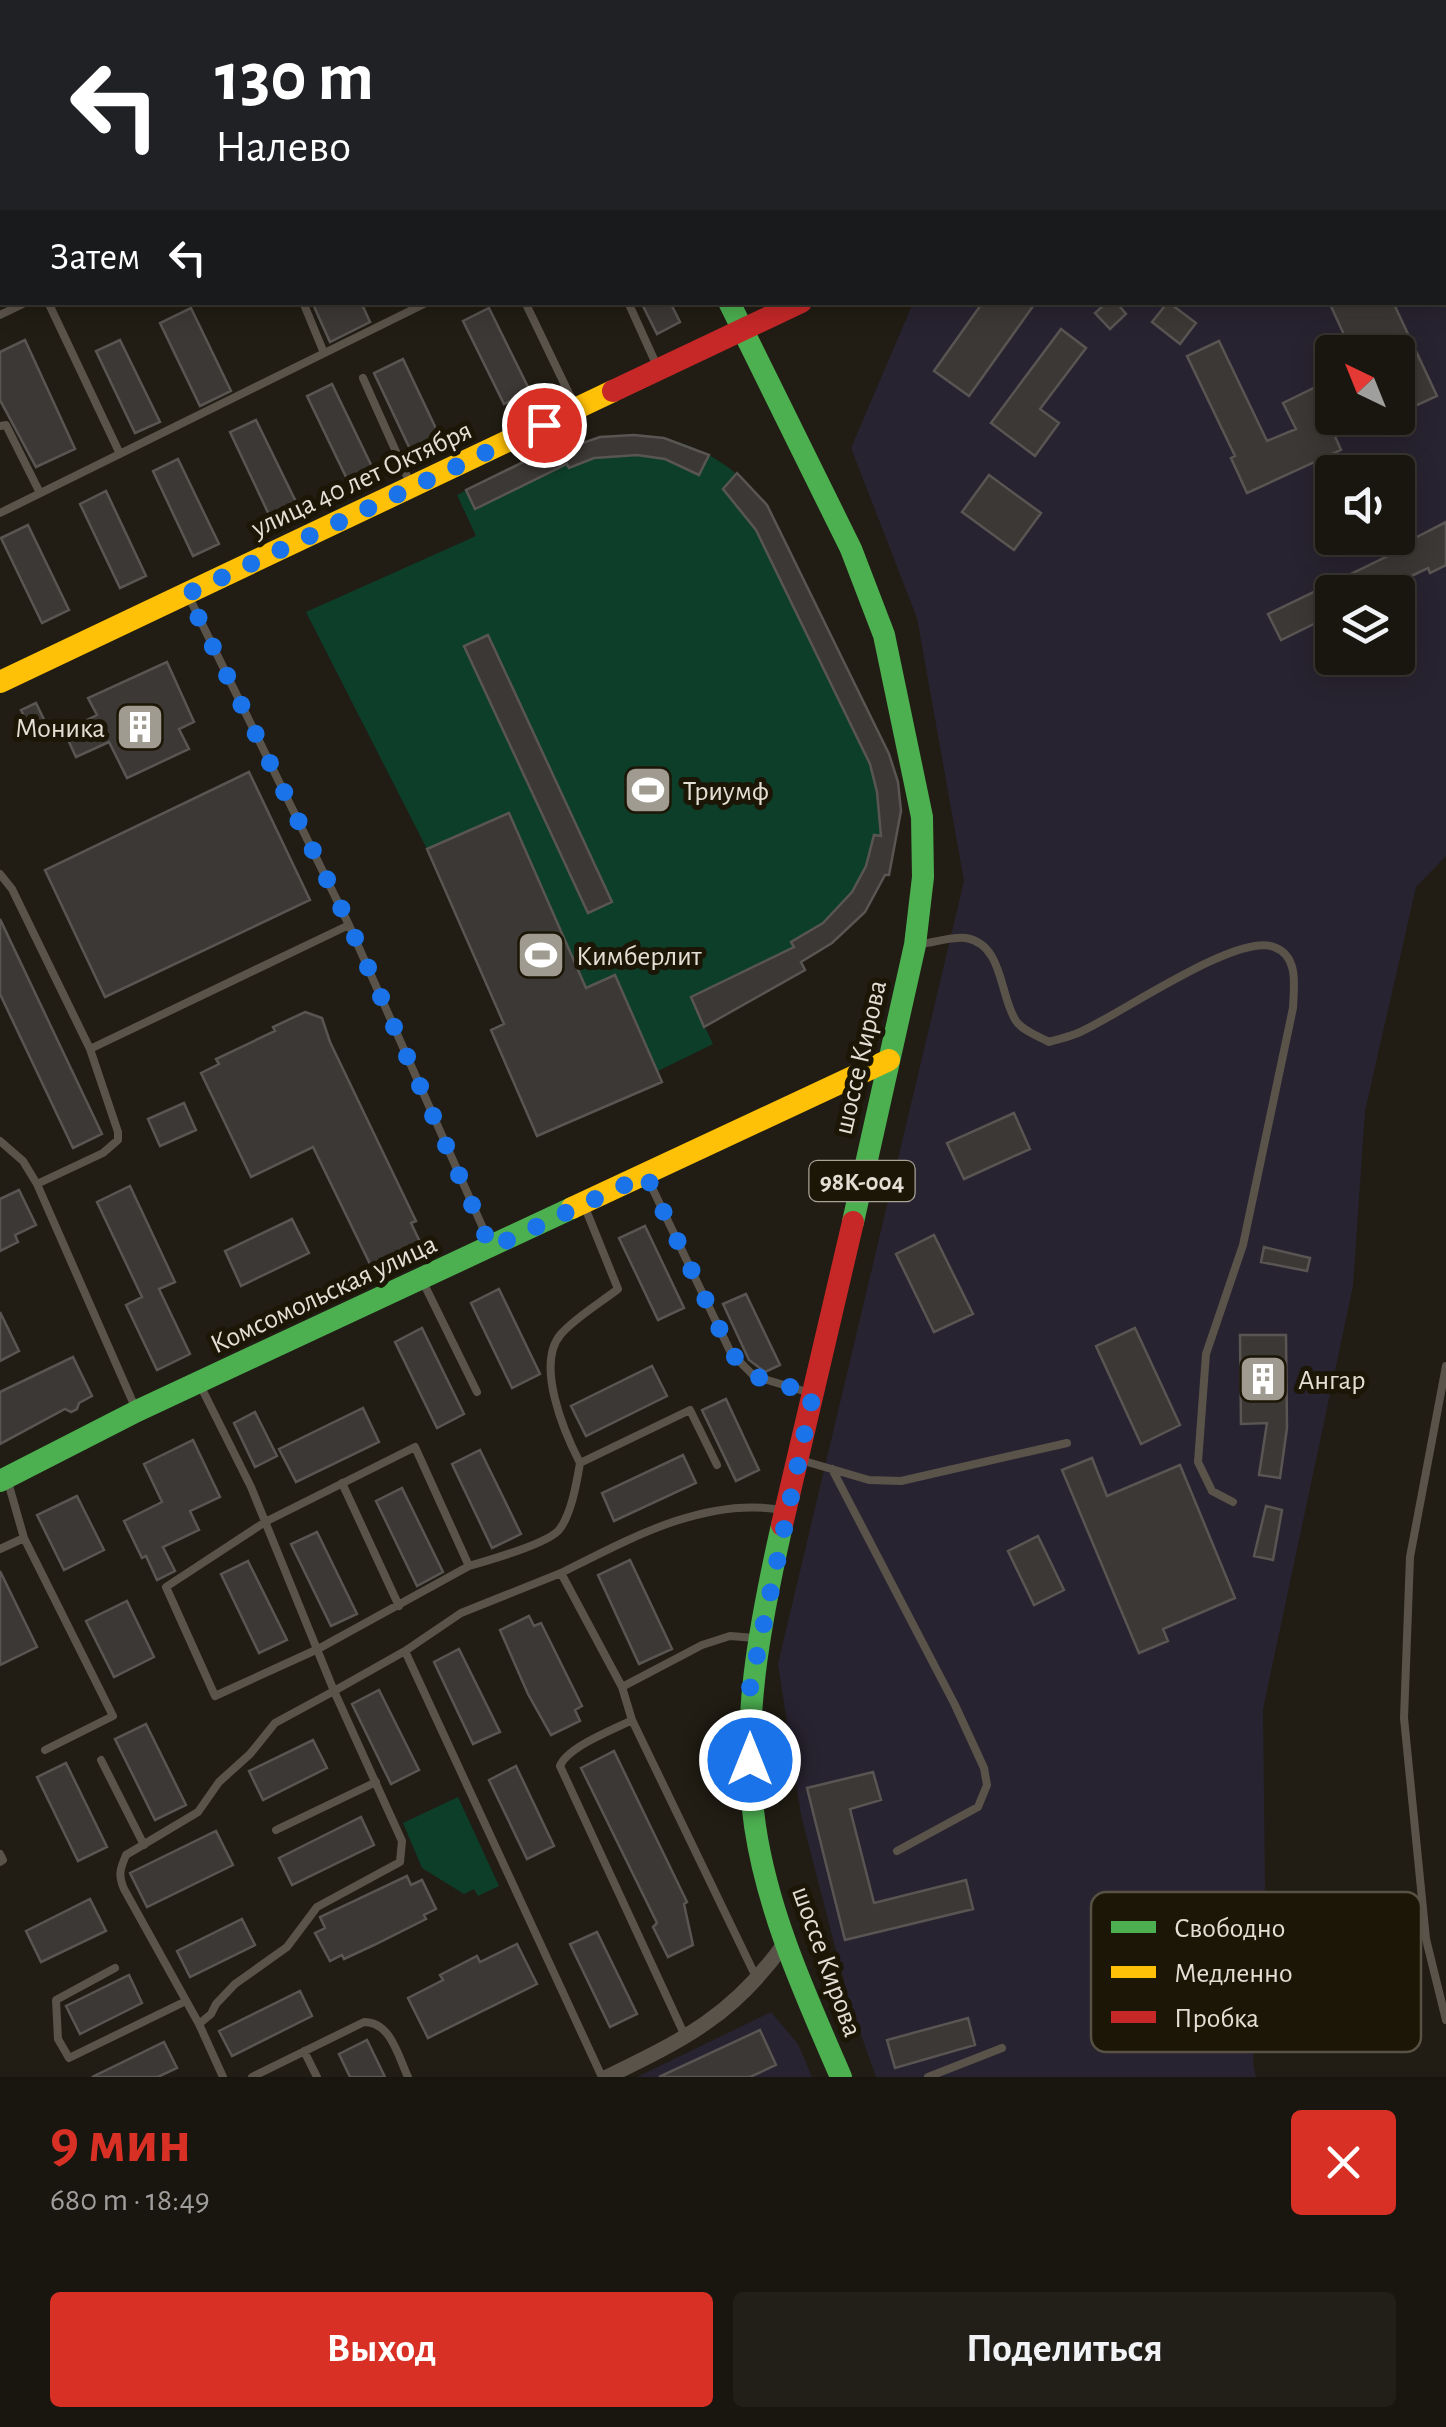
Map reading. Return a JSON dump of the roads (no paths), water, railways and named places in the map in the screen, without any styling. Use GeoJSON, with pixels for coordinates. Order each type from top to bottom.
{"type":"FeatureCollection","features":[{"type":"Feature","properties":{"kind":"street","name":"шоссе Кирова"},"geometry":{"type":"LineString","coordinates":[[730,305],[851,548],[884,635],[922,818],[923,878],[915,945],[786,1511],[750,1688],[752,1793],[763,1865],[784,1944],[840,2077]]}},
{"type":"Feature","properties":{"kind":"street","name":"улица 40 лет Октября"},"geometry":{"type":"LineString","coordinates":[[0,682],[796,305]]}},
{"type":"Feature","properties":{"kind":"street","name":"Комсомольская улица"},"geometry":{"type":"LineString","coordinates":[[4,1480],[137,1411],[889,1060]]}},
{"type":"Feature","properties":{"kind":"street"},"geometry":{"type":"LineString","coordinates":[[604,2077],[686,2039],[714,2020],[757,1978],[784,1944]]}},
{"type":"Feature","properties":{"kind":"lane"},"geometry":{"type":"LineString","coordinates":[[49,305],[120,454]]}},
{"type":"Feature","properties":{"kind":"lane"},"geometry":{"type":"LineString","coordinates":[[304,305],[324,354]]}},
{"type":"Feature","properties":{"kind":"lane"},"geometry":{"type":"LineString","coordinates":[[401,305],[405,314]]}},
{"type":"Feature","properties":{"kind":"lane"},"geometry":{"type":"LineString","coordinates":[[0,513],[422,305]]}},
{"type":"Feature","properties":{"kind":"lane"},"geometry":{"type":"LineString","coordinates":[[525,305],[577,410]]}},
{"type":"Feature","properties":{"kind":"lane"},"geometry":{"type":"LineString","coordinates":[[629,305],[659,370]]}},
{"type":"Feature","properties":{"kind":"lane"},"geometry":{"type":"LineString","coordinates":[[363,378],[412,487]]}},
{"type":"Feature","properties":{"kind":"lane"},"geometry":{"type":"LineString","coordinates":[[0,426],[6,425],[40,494]]}},
{"type":"Feature","properties":{"kind":"lane"},"geometry":{"type":"LineString","coordinates":[[187,594],[349,924],[491,1248]]}},
{"type":"Feature","properties":{"kind":"lane"},"geometry":{"type":"LineString","coordinates":[[0,874],[12,888],[90,1049],[118,1132],[118,1140],[103,1153],[37,1184]]}},
{"type":"Feature","properties":{"kind":"lane"},"geometry":{"type":"LineString","coordinates":[[90,1049],[349,924]]}},
{"type":"Feature","properties":{"kind":"lane"},"geometry":{"type":"LineString","coordinates":[[915,945],[966,938],[988,950],[997,965],[1006,1004],[1019,1026],[1048,1042],[1078,1033],[1226,953],[1256,944],[1274,947],[1288,957],[1295,976],[1289,1026],[1243,1245],[1206,1354],[1198,1462],[1212,1491],[1233,1502]]}},
{"type":"Feature","properties":{"kind":"lane"},"geometry":{"type":"LineString","coordinates":[[0,1140],[23,1161],[37,1184],[137,1411]]}},
{"type":"Feature","properties":{"kind":"lane"},"geometry":{"type":"LineString","coordinates":[[646,1175],[731,1353],[754,1376],[813,1394]]}},
{"type":"Feature","properties":{"kind":"lane"},"geometry":{"type":"LineString","coordinates":[[468,1566],[415,1447],[265,1522],[166,1587],[215,1696],[318,1649],[468,1566],[524,1548],[558,1531],[576,1491],[580,1462],[569,1442],[549,1372],[559,1336],[618,1289],[584,1205]]}},
{"type":"Feature","properties":{"kind":"lane"},"geometry":{"type":"LineString","coordinates":[[422,1280],[477,1392]]}},
{"type":"Feature","properties":{"kind":"lane"},"geometry":{"type":"LineString","coordinates":[[1446,1366],[1410,1557],[1404,1718],[1426,1939],[1446,2020]]}},
{"type":"Feature","properties":{"kind":"lane"},"geometry":{"type":"LineString","coordinates":[[198,2024],[235,1984],[287,1946],[317,1907],[400,1862],[402,1842],[334,1691],[265,1522],[199,1383]]}},
{"type":"Feature","properties":{"kind":"lane"},"geometry":{"type":"LineString","coordinates":[[580,1462],[690,1410],[716,1465]]}},
{"type":"Feature","properties":{"kind":"lane"},"geometry":{"type":"LineString","coordinates":[[798,1460],[868,1480],[900,1481],[1067,1443]]}},
{"type":"Feature","properties":{"kind":"lane"},"geometry":{"type":"LineString","coordinates":[[832,1469],[955,1705],[984,1768],[987,1785],[978,1807],[897,1851]]}},
{"type":"Feature","properties":{"kind":"lane"},"geometry":{"type":"LineString","coordinates":[[4,1480],[24,1538],[113,1716],[45,1750]]}},
{"type":"Feature","properties":{"kind":"lane"},"geometry":{"type":"LineString","coordinates":[[342,1483],[399,1606]]}},
{"type":"Feature","properties":{"kind":"lane"},"geometry":{"type":"LineString","coordinates":[[209,2077],[222,2074],[119,1876],[126,1856],[198,1812],[219,1782],[275,1724],[404,1651],[461,1613],[560,1573],[640,1534],[740,1507],[786,1511]]}},
{"type":"Feature","properties":{"kind":"lane"},"geometry":{"type":"LineString","coordinates":[[0,1549],[24,1538]]}},
{"type":"Feature","properties":{"kind":"lane"},"geometry":{"type":"LineString","coordinates":[[560,1573],[622,1687],[632,1720],[757,1978]]}},
{"type":"Feature","properties":{"kind":"lane"},"geometry":{"type":"LineString","coordinates":[[622,1687],[702,1645],[730,1636],[760,1638]]}},
{"type":"Feature","properties":{"kind":"lane"},"geometry":{"type":"LineString","coordinates":[[404,1651],[604,2077]]}},
{"type":"Feature","properties":{"kind":"lane"},"geometry":{"type":"LineString","coordinates":[[632,1720],[578,1747],[563,1758],[560,1766],[686,2039]]}},
{"type":"Feature","properties":{"kind":"lane"},"geometry":{"type":"LineString","coordinates":[[100,1760],[144,1846]]}},
{"type":"Feature","properties":{"kind":"lane"},"geometry":{"type":"LineString","coordinates":[[276,1830],[376,1782]]}},
{"type":"Feature","properties":{"kind":"lane"},"geometry":{"type":"LineString","coordinates":[[0,1854],[0,1862]]}},
{"type":"Feature","properties":{"kind":"lane"},"geometry":{"type":"LineString","coordinates":[[115,1968],[56,2000],[58,2039],[69,2058],[186,2001]]}},
{"type":"Feature","properties":{"kind":"lane"},"geometry":{"type":"LineString","coordinates":[[252,2077],[364,2022],[372,2022],[387,2032],[408,2077]]}},
{"type":"Feature","properties":{"kind":"lane"},"geometry":{"type":"LineString","coordinates":[[928,2077],[1002,2048]]}},
{"type":"Feature","properties":{"kind":"lane"},"geometry":{"type":"LineString","coordinates":[[304,2052],[317,2077]]}},
{"type":"Feature","properties":{"kind":"place","name":"Моника"},"geometry":{"type":"Point","coordinates":[140,727]}},
{"type":"Feature","properties":{"kind":"place","name":"Триумф"},"geometry":{"type":"Point","coordinates":[648,790]}},
{"type":"Feature","properties":{"kind":"place","name":"Кимберлит"},"geometry":{"type":"Point","coordinates":[541,955]}},
{"type":"Feature","properties":{"kind":"place","name":"Ангар"},"geometry":{"type":"Point","coordinates":[1263,1379]}}]}
